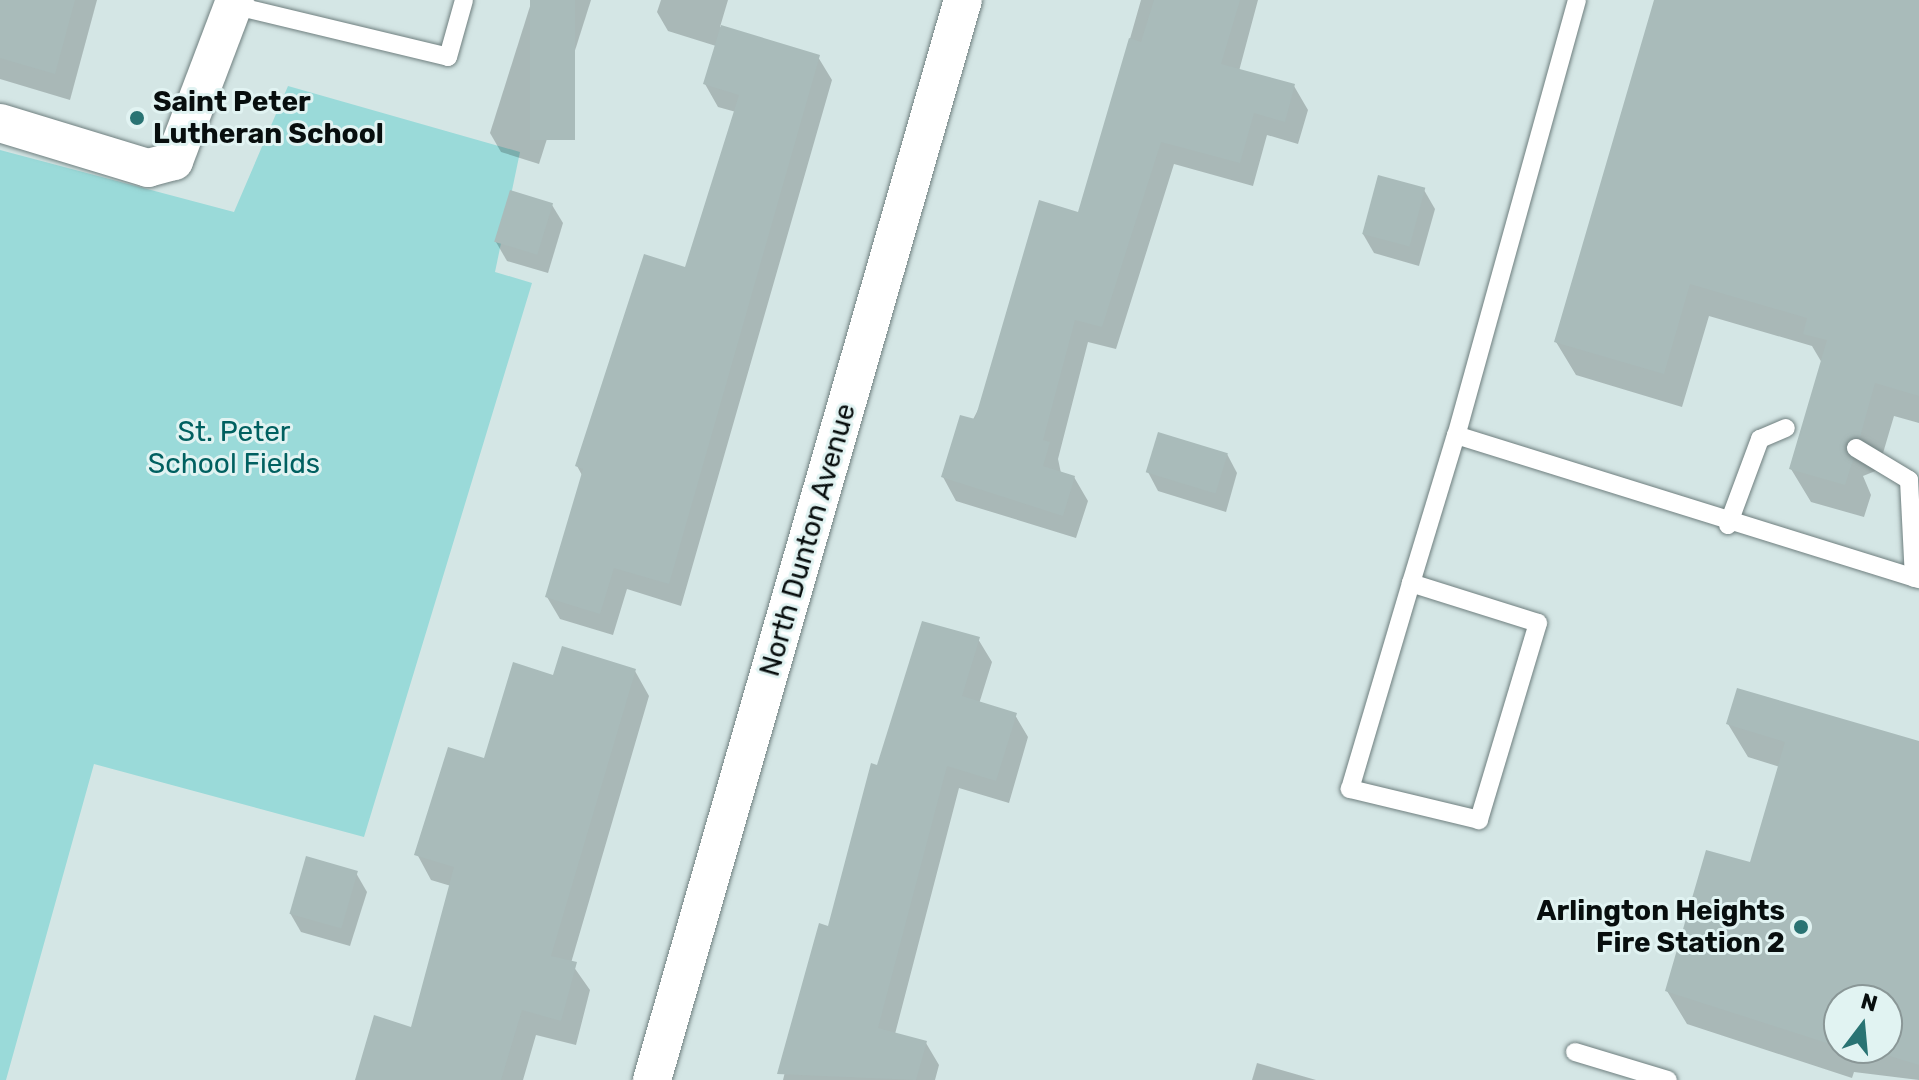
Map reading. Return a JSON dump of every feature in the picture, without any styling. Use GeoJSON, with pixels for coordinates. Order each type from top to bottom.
{"type":"FeatureCollection","features":[{"type":"Feature","properties":{"kind":"street","name":"North Dunton Avenue"},"geometry":{"type":"LineString","coordinates":[[652,1080],[963,0]]}},
{"type":"Feature","properties":{"kind":"street"},"geometry":{"type":"LineString","coordinates":[[0,123],[148,168],[174,161],[185,144],[234,2]]}},
{"type":"Feature","properties":{"kind":"lane"},"geometry":{"type":"LineString","coordinates":[[234,2],[448,57],[464,0]]}},
{"type":"Feature","properties":{"kind":"lane"},"geometry":{"type":"LineString","coordinates":[[1411,583],[1538,623],[1479,820],[1350,789],[1411,583],[1456,435],[1577,0]]}},
{"type":"Feature","properties":{"kind":"lane"},"geometry":{"type":"LineString","coordinates":[[1728,525],[1760,439],[1786,428]]}},
{"type":"Feature","properties":{"kind":"lane"},"geometry":{"type":"LineString","coordinates":[[1456,435],[1728,525],[1917,578],[1909,480],[1856,448]]}},
{"type":"Feature","properties":{"kind":"lane"},"geometry":{"type":"LineString","coordinates":[[1575,1052],[1668,1080]]}},
{"type":"Feature","properties":{"kind":"green space","name":"St. Peter School Fields"},"geometry":{"type":"Polygon","coordinates":[[[288,86],[520,152],[495,272],[532,283],[364,837],[94,764],[6,1080],[0,1080],[0,150],[234,212],[288,86]]]}},
{"type":"Feature","properties":{"kind":"building"},"geometry":{"type":"Polygon","coordinates":[[[0,0],[75,0],[55,74],[0,58],[0,0]]]}},
{"type":"Feature","properties":{"kind":"building"},"geometry":{"type":"Polygon","coordinates":[[[530,0],[575,0],[575,140],[530,140],[530,0]]]}},
{"type":"Feature","properties":{"kind":"building"},"geometry":{"type":"Polygon","coordinates":[[[1154,0],[1240,0],[1221,64],[1295,84],[1285,122],[1254,113],[1240,163],[1161,142],[1102,327],[1075,320],[1043,440],[1050,442],[1043,466],[1075,476],[1063,516],[941,477],[960,415],[975,419],[1039,200],[1078,212],[1129,38],[1141,42],[1154,0]]]}},
{"type":"Feature","properties":{"kind":"building"},"geometry":{"type":"Polygon","coordinates":[[[1654,0],[1919,0],[1919,396],[1875,383],[1860,437],[1845,443],[1853,460],[1845,485],[1789,469],[1827,340],[1803,334],[1807,318],[1690,284],[1664,374],[1554,342],[1654,0]]]}},
{"type":"Feature","properties":{"kind":"building"},"geometry":{"type":"Polygon","coordinates":[[[721,25],[820,55],[669,584],[614,568],[600,614],[545,597],[583,469],[575,466],[644,254],[685,267],[739,95],[703,84],[721,25]]]}},
{"type":"Feature","properties":{"kind":"building"},"geometry":{"type":"Polygon","coordinates":[[[1378,175],[1425,188],[1410,247],[1362,234],[1378,175]]]}},
{"type":"Feature","properties":{"kind":"building"},"geometry":{"type":"Polygon","coordinates":[[[510,190],[553,203],[537,255],[494,242],[510,190]]]}},
{"type":"Feature","properties":{"kind":"building"},"geometry":{"type":"Polygon","coordinates":[[[1158,432],[1228,453],[1216,494],[1146,472],[1158,432]]]}},
{"type":"Feature","properties":{"kind":"building"},"geometry":{"type":"Polygon","coordinates":[[[922,621],[980,637],[962,696],[1017,713],[996,781],[947,766],[878,1028],[927,1041],[916,1080],[777,1074],[819,923],[828,926],[871,763],[877,765],[922,621]]]}},
{"type":"Feature","properties":{"kind":"building"},"geometry":{"type":"Polygon","coordinates":[[[562,646],[636,669],[551,956],[577,962],[561,1021],[522,1010],[501,1080],[355,1080],[374,1015],[411,1027],[454,867],[414,855],[448,747],[484,758],[513,662],[553,675],[562,646]]]}},
{"type":"Feature","properties":{"kind":"building","name":"Arlington Heights Fire Station 2"},"geometry":{"type":"Polygon","coordinates":[[[1737,688],[1919,741],[1919,1065],[1903,1060],[1903,984],[1823,984],[1823,1042],[1665,991],[1706,850],[1750,862],[1785,742],[1726,724],[1737,688]]]}},
{"type":"Feature","properties":{"kind":"building"},"geometry":{"type":"Polygon","coordinates":[[[306,856],[358,871],[341,929],[289,914],[306,856]]]}},
{"type":"Feature","properties":{"kind":"place","name":"Saint Peter Lutheran School"},"geometry":{"type":"Point","coordinates":[137,118]}},
{"type":"Feature","properties":{"kind":"place","name":"Arlington Heights Fire Station 2"},"geometry":{"type":"Point","coordinates":[1801,927]}}]}
